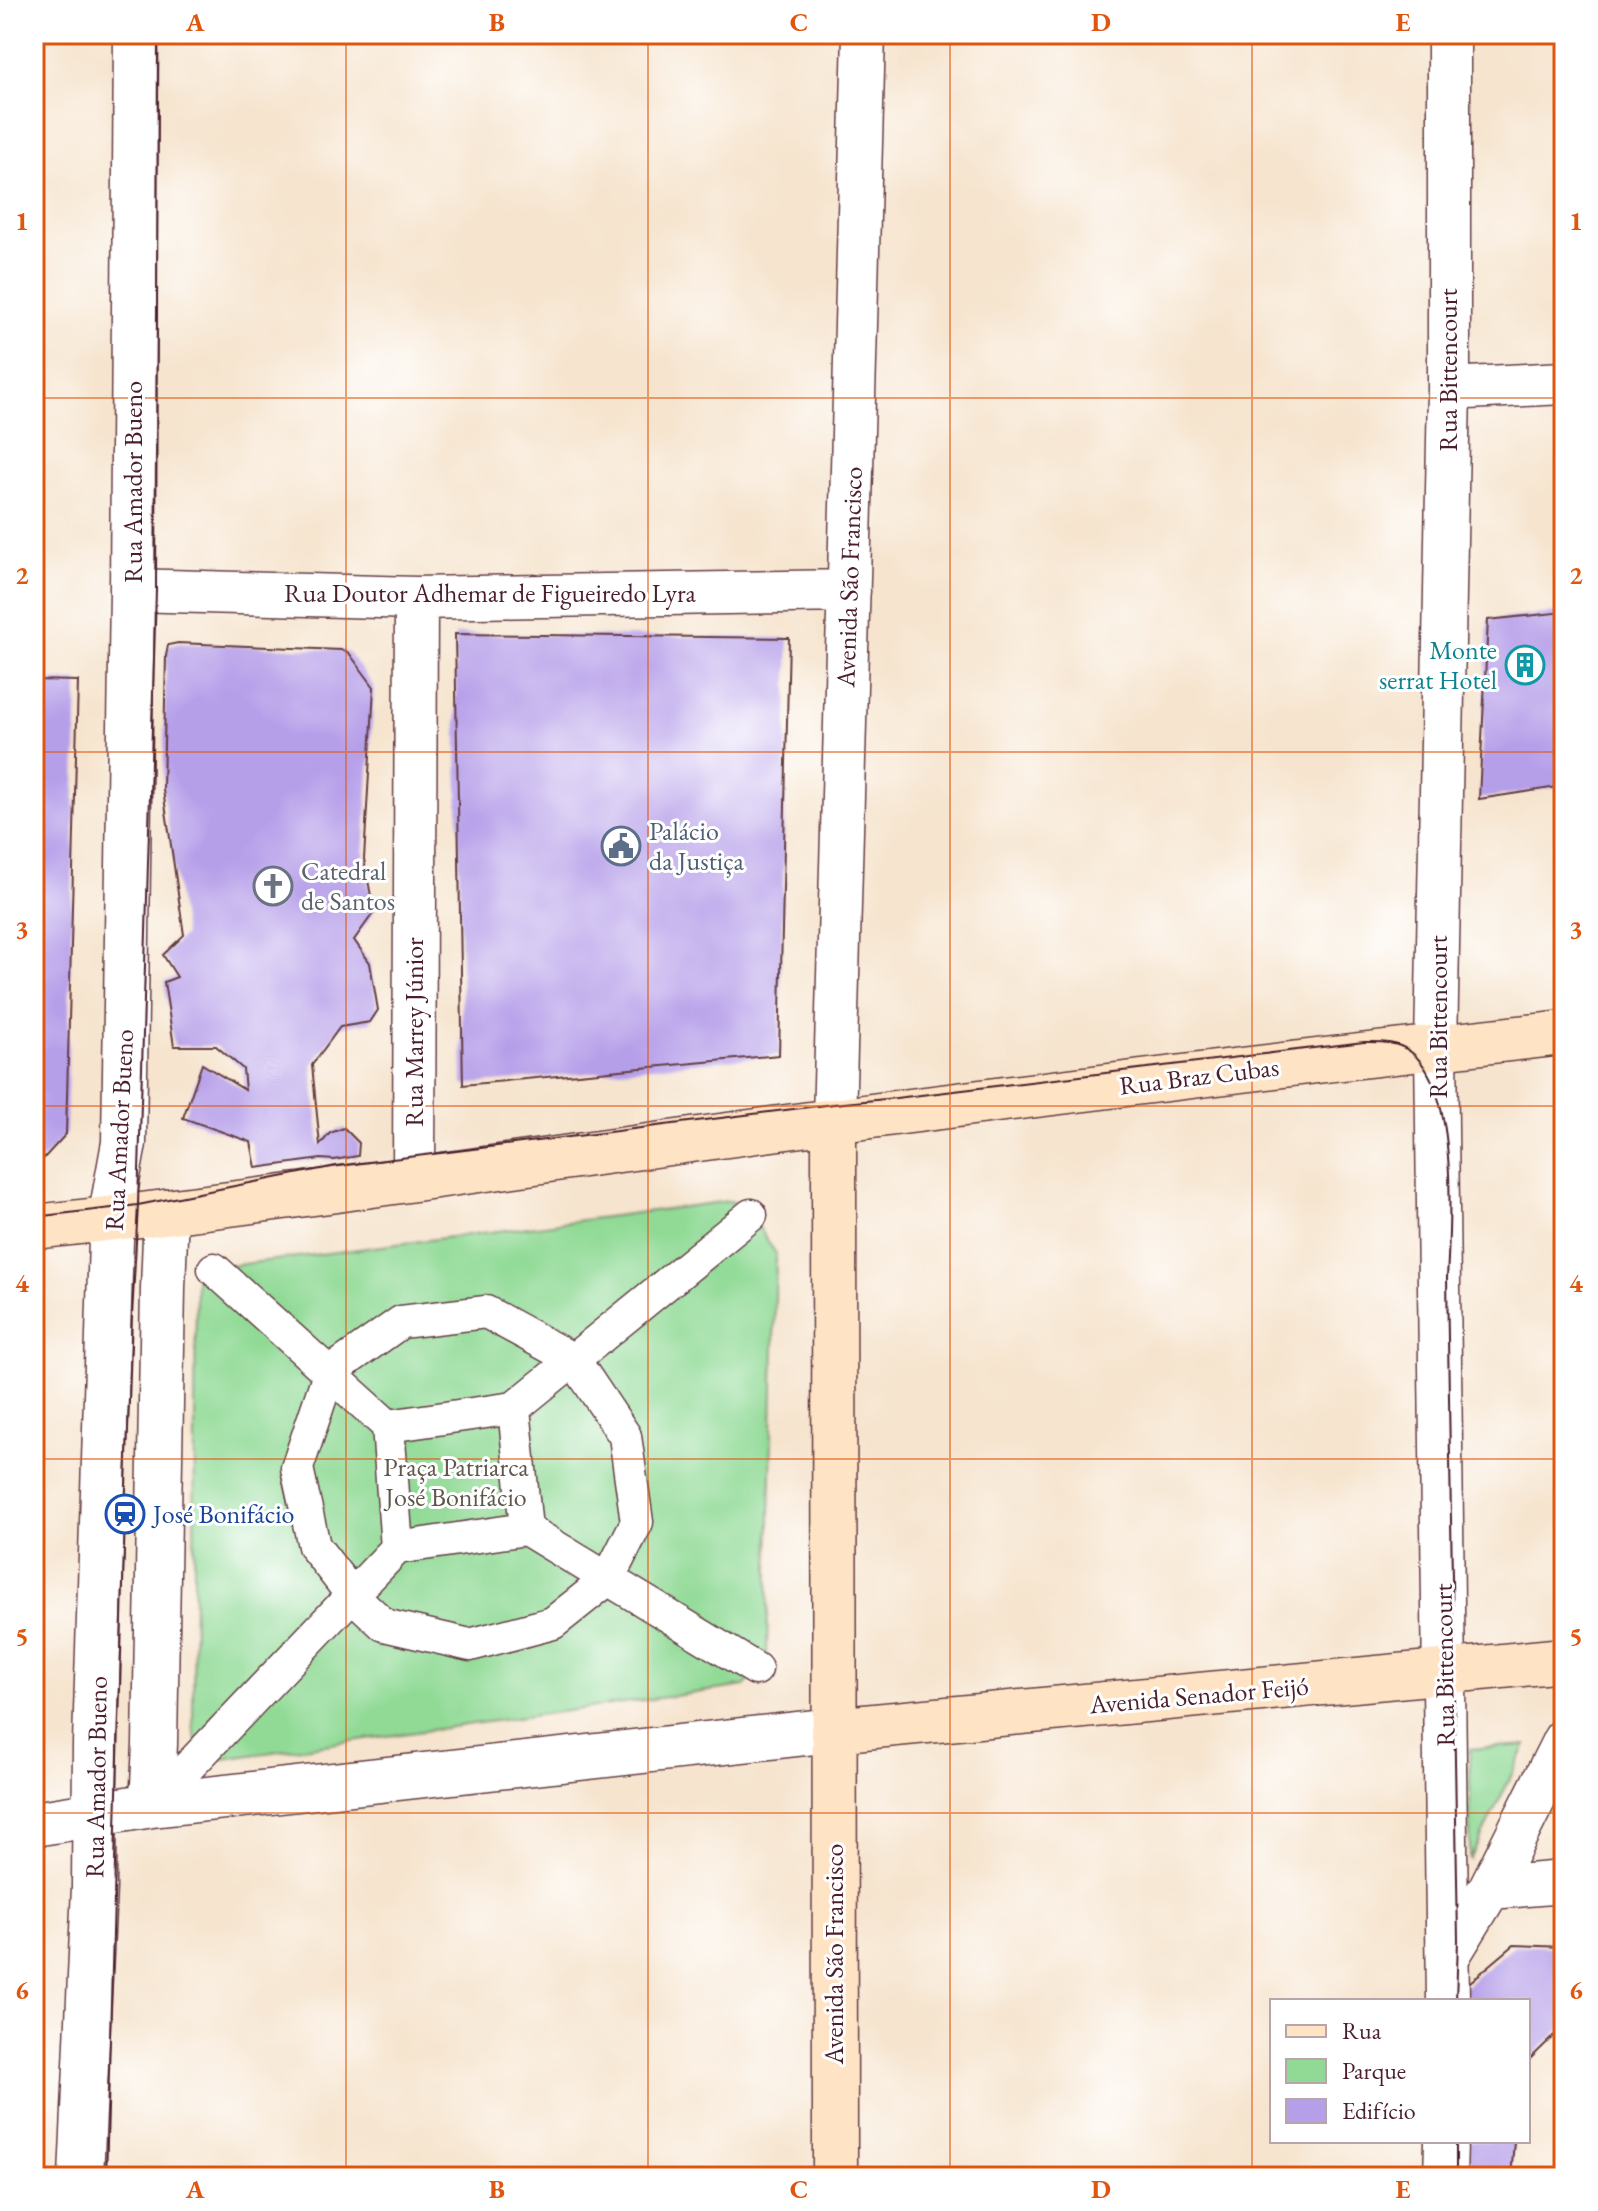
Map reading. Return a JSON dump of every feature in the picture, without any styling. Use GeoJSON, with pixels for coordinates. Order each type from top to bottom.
{"type":"FeatureCollection","features":[{"type":"Feature","properties":{"kind":"main road","name":"Rua Braz Cubas"},"geometry":{"type":"LineString","coordinates":[[834,1121],[1564,1033]]}},
{"type":"Feature","properties":{"kind":"main road"},"geometry":{"type":"LineString","coordinates":[[34,1227],[166,1212],[834,1121],[833,1730]]}},
{"type":"Feature","properties":{"kind":"main road","name":"Avenida Senador Feijó"},"geometry":{"type":"LineString","coordinates":[[833,1730],[1564,1660]]}},
{"type":"Feature","properties":{"kind":"main road","name":"Avenida São Francisco"},"geometry":{"type":"LineString","coordinates":[[833,1730],[835,2177]]}},
{"type":"Feature","properties":{"kind":"street","name":"Rua Amador Bueno"},"geometry":{"type":"LineString","coordinates":[[81,2177],[112,1209],[124,1143],[136,34]]}},
{"type":"Feature","properties":{"kind":"street","name":"Avenida São Francisco"},"geometry":{"type":"LineString","coordinates":[[834,1121],[864,34]]}},
{"type":"Feature","properties":{"kind":"street","name":"Rua Bittencourt"},"geometry":{"type":"LineString","coordinates":[[1448,1999],[1436,1047],[1449,389],[1449,34]]}},
{"type":"Feature","properties":{"kind":"street"},"geometry":{"type":"LineString","coordinates":[[1449,389],[1564,383]]}},
{"type":"Feature","properties":{"kind":"street","name":"Rua Doutor Adhemar de Figueiredo Lyra"},"geometry":{"type":"LineString","coordinates":[[132,590],[416,598],[849,591]]}},
{"type":"Feature","properties":{"kind":"street","name":"Rua Marrey Júnior"},"geometry":{"type":"LineString","coordinates":[[414,1178],[416,598]]}},
{"type":"Feature","properties":{"kind":"street"},"geometry":{"type":"LineString","coordinates":[[152,1805],[166,1212]]}},
{"type":"Feature","properties":{"kind":"street"},"geometry":{"type":"LineString","coordinates":[[388,1426],[514,1408],[751,1215]]}},
{"type":"Feature","properties":{"kind":"street"},"geometry":{"type":"LineString","coordinates":[[214,1269],[388,1426],[397,1548]]}},
{"type":"Feature","properties":{"kind":"street"},"geometry":{"type":"LineString","coordinates":[[486,1312],[574,1360],[625,1436],[637,1522],[608,1579],[553,1623],[470,1645],[384,1625],[352,1595],[314,1546],[297,1468],[329,1373],[401,1322],[486,1312]]}},
{"type":"Feature","properties":{"kind":"street"},"geometry":{"type":"LineString","coordinates":[[514,1408],[526,1529]]}},
{"type":"Feature","properties":{"kind":"street"},"geometry":{"type":"LineString","coordinates":[[152,1805],[397,1548],[526,1529],[756,1669]]}},
{"type":"Feature","properties":{"kind":"street"},"geometry":{"type":"LineString","coordinates":[[34,1824],[152,1805],[833,1730]]}},
{"type":"Feature","properties":{"kind":"street"},"geometry":{"type":"LineString","coordinates":[[1449,1955],[1490,1888],[1564,1740]]}},
{"type":"Feature","properties":{"kind":"street"},"geometry":{"type":"LineString","coordinates":[[1490,1888],[1564,1882]]}},
{"type":"Feature","properties":{"kind":"street"},"geometry":{"type":"LineString","coordinates":[[1445,2177],[1446,2143]]}},
{"type":"Feature","properties":{"kind":"green space","name":"Praça Patriarca José Bonifácio"},"geometry":{"type":"Polygon","coordinates":[[[729,1201],[745,1205],[776,1254],[767,1652],[745,1686],[223,1759],[209,1758],[198,1750],[193,1724],[198,1270],[729,1201]]]}},
{"type":"Feature","properties":{"kind":"green space"},"geometry":{"type":"Polygon","coordinates":[[[1526,1745],[1470,1860],[1470,1749],[1526,1745]]]}},
{"type":"Feature","properties":{"kind":"building","name":"Monte serrat Hotel"},"geometry":{"type":"Polygon","coordinates":[[[1564,612],[1564,786],[1479,799],[1488,620],[1564,612]]]}},
{"type":"Feature","properties":{"kind":"building","name":"Palácio da Justiça"},"geometry":{"type":"Polygon","coordinates":[[[455,634],[789,638],[779,1055],[463,1085],[455,634]]]}},
{"type":"Feature","properties":{"kind":"building","name":"Catedral de Santos"},"geometry":{"type":"Polygon","coordinates":[[[168,645],[341,650],[349,653],[374,687],[364,859],[374,912],[354,940],[370,963],[378,1010],[370,1022],[340,1027],[312,1065],[320,1145],[330,1133],[344,1128],[359,1143],[358,1156],[256,1168],[251,1142],[183,1118],[202,1064],[245,1090],[243,1069],[216,1046],[174,1046],[164,982],[177,977],[163,955],[184,935],[163,790],[166,656],[168,645]]]}},
{"type":"Feature","properties":{"kind":"building"},"geometry":{"type":"Polygon","coordinates":[[[34,680],[78,681],[66,1134],[34,1169],[34,680]]]}},
{"type":"Feature","properties":{"kind":"building"},"geometry":{"type":"Polygon","coordinates":[[[1514,1945],[1564,1947],[1564,2026],[1530,2059],[1530,1999],[1457,1999],[1457,1993],[1514,1945]]]}},
{"type":"Feature","properties":{"kind":"building"},"geometry":{"type":"Polygon","coordinates":[[[1457,2143],[1514,2143],[1511,2177],[1457,2177],[1457,2143]]]}},
{"type":"Feature","properties":{"kind":"tram line"},"geometry":{"type":"LineString","coordinates":[[106,2177],[156,590],[158,34]]}},
{"type":"Feature","properties":{"kind":"tram line"},"geometry":{"type":"LineString","coordinates":[[34,1217],[138,1205],[336,1166],[834,1104],[1364,1042],[1388,1043],[1406,1048],[1426,1070],[1437,1095],[1444,1125],[1450,1191],[1447,1278],[1458,1940],[1456,1999]]}},
{"type":"Feature","properties":{"kind":"tram line"},"geometry":{"type":"LineString","coordinates":[[1456,2143],[1456,2177]]}},
{"type":"Feature","properties":{"kind":"place","name":"Monte serrat Hotel"},"geometry":{"type":"Point","coordinates":[1525,665]}},
{"type":"Feature","properties":{"kind":"place","name":"Palácio da Justiça"},"geometry":{"type":"Point","coordinates":[621,846]}},
{"type":"Feature","properties":{"kind":"place","name":"Catedral de Santos"},"geometry":{"type":"Point","coordinates":[273,886]}},
{"type":"Feature","properties":{"kind":"place","name":"José Bonifácio"},"geometry":{"type":"Point","coordinates":[125,1514]}}]}
